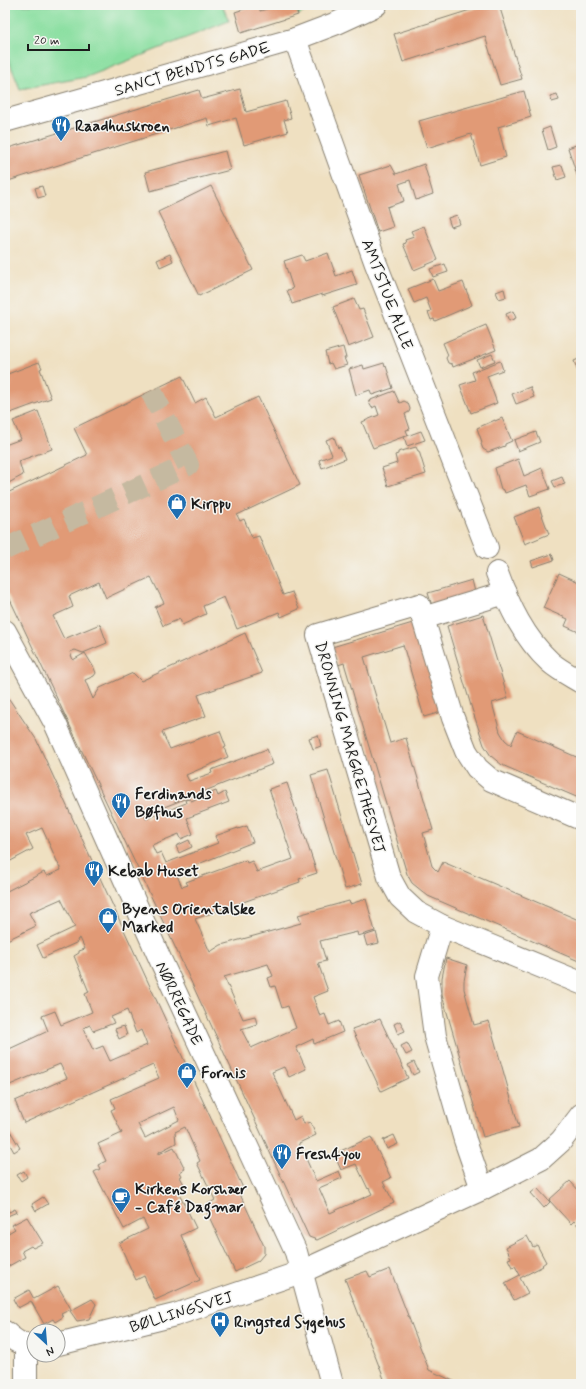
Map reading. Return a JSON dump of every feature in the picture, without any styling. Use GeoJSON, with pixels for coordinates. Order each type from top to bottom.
{"type":"FeatureCollection","features":[{"type":"Feature","properties":{"kind":"street","name":"SANCT BENDTS GADE"},"geometry":{"type":"LineString","coordinates":[[5,121],[294,39],[337,23],[376,5]]}},
{"type":"Feature","properties":{"kind":"street","name":"AMTSTUE ALLE"},"geometry":{"type":"LineString","coordinates":[[294,39],[376,264],[488,548]]}},
{"type":"Feature","properties":{"kind":"street"},"geometry":{"type":"LineString","coordinates":[[497,573],[524,632],[551,662],[581,682]]}},
{"type":"Feature","properties":{"kind":"street"},"geometry":{"type":"LineString","coordinates":[[423,618],[505,593]]}},
{"type":"Feature","properties":{"kind":"street","name":"DRONNING MARGRETHESVEJ"},"geometry":{"type":"LineString","coordinates":[[581,818],[491,780],[477,768],[466,751],[453,718],[419,605],[318,635],[389,876],[400,897],[416,912],[442,926],[581,983]]}},
{"type":"Feature","properties":{"kind":"street","name":"NØRREGADE"},"geometry":{"type":"LineString","coordinates":[[5,631],[12,653],[55,723],[161,961],[296,1252],[332,1384]]}},
{"type":"Feature","properties":{"kind":"street"},"geometry":{"type":"LineString","coordinates":[[442,926],[427,976],[435,1036],[465,1140],[482,1189]]}},
{"type":"Feature","properties":{"kind":"street"},"geometry":{"type":"LineString","coordinates":[[301,1272],[482,1189],[541,1159],[561,1141],[581,1115]]}},
{"type":"Feature","properties":{"kind":"street","name":"BØLLINGSVEJ"},"geometry":{"type":"LineString","coordinates":[[66,1342],[175,1315],[301,1272]]}},
{"type":"Feature","properties":{"kind":"street"},"geometry":{"type":"LineString","coordinates":[[5,1332],[15,1341],[26,1345]]}},
{"type":"Feature","properties":{"kind":"street"},"geometry":{"type":"LineString","coordinates":[[26,1384],[28,1363]]}},
{"type":"Feature","properties":{"kind":"green space"},"geometry":{"type":"Polygon","coordinates":[[[5,5],[222,5],[229,21],[87,77],[20,89],[5,51],[5,5]]]}},
{"type":"Feature","properties":{"kind":"green space"},"geometry":{"type":"Polygon","coordinates":[[[295,5],[318,5],[298,15],[295,5]]]}},
{"type":"Feature","properties":{"kind":"building"},"geometry":{"type":"Polygon","coordinates":[[[259,5],[260,11],[280,5],[295,5],[298,15],[241,33],[235,12],[259,5]]]}},
{"type":"Feature","properties":{"kind":"building"},"geometry":{"type":"Polygon","coordinates":[[[486,5],[499,5],[522,79],[500,85],[485,36],[403,62],[394,34],[486,5]]]}},
{"type":"Feature","properties":{"kind":"building"},"geometry":{"type":"Polygon","coordinates":[[[240,89],[246,112],[286,101],[291,118],[284,120],[288,132],[244,145],[236,118],[209,126],[207,118],[5,182],[5,149],[199,90],[202,99],[240,89]]]}},
{"type":"Feature","properties":{"kind":"building"},"geometry":{"type":"Polygon","coordinates":[[[524,91],[531,117],[498,127],[506,157],[480,165],[471,134],[427,148],[419,121],[524,91]]]}},
{"type":"Feature","properties":{"kind":"building"},"geometry":{"type":"Polygon","coordinates":[[[557,94],[559,100],[552,102],[550,96],[557,94]]]}},
{"type":"Feature","properties":{"kind":"building"},"geometry":{"type":"Polygon","coordinates":[[[550,127],[556,147],[548,150],[542,130],[550,127]]]}},
{"type":"Feature","properties":{"kind":"building"},"geometry":{"type":"Polygon","coordinates":[[[581,143],[581,178],[578,178],[568,148],[581,143]]]}},
{"type":"Feature","properties":{"kind":"building"},"geometry":{"type":"Polygon","coordinates":[[[225,151],[230,170],[150,191],[145,172],[225,151]]]}},
{"type":"Feature","properties":{"kind":"building"},"geometry":{"type":"Polygon","coordinates":[[[424,164],[433,194],[416,200],[410,180],[399,184],[404,201],[387,207],[393,227],[378,232],[359,175],[391,165],[396,174],[424,164]]]}},
{"type":"Feature","properties":{"kind":"building"},"geometry":{"type":"Polygon","coordinates":[[[562,165],[566,177],[557,180],[553,167],[562,165]]]}},
{"type":"Feature","properties":{"kind":"building"},"geometry":{"type":"Polygon","coordinates":[[[42,186],[45,196],[38,198],[35,188],[42,186]]]}},
{"type":"Feature","properties":{"kind":"building"},"geometry":{"type":"Polygon","coordinates":[[[211,186],[253,270],[199,296],[158,212],[211,186]]]}},
{"type":"Feature","properties":{"kind":"building"},"geometry":{"type":"Polygon","coordinates":[[[457,215],[460,224],[451,227],[448,218],[457,215]]]}},
{"type":"Feature","properties":{"kind":"building"},"geometry":{"type":"Polygon","coordinates":[[[424,226],[438,260],[414,270],[403,244],[406,243],[405,240],[414,237],[411,231],[424,226]]]}},
{"type":"Feature","properties":{"kind":"building"},"geometry":{"type":"Polygon","coordinates":[[[328,253],[336,276],[352,270],[357,285],[292,304],[287,290],[293,289],[284,261],[302,255],[305,261],[328,253]]]}},
{"type":"Feature","properties":{"kind":"building"},"geometry":{"type":"Polygon","coordinates":[[[170,254],[173,261],[160,267],[157,260],[170,254]]]}},
{"type":"Feature","properties":{"kind":"building"},"geometry":{"type":"Polygon","coordinates":[[[445,264],[448,272],[433,277],[430,269],[445,264]]]}},
{"type":"Feature","properties":{"kind":"building"},"geometry":{"type":"Polygon","coordinates":[[[433,279],[438,291],[463,282],[472,305],[435,321],[434,319],[431,320],[428,312],[431,311],[426,298],[414,303],[408,289],[433,279]]]}},
{"type":"Feature","properties":{"kind":"building"},"geometry":{"type":"Polygon","coordinates":[[[504,289],[506,297],[499,299],[496,292],[504,289]]]}},
{"type":"Feature","properties":{"kind":"building"},"geometry":{"type":"Polygon","coordinates":[[[354,299],[359,310],[363,309],[374,337],[348,347],[333,307],[354,299]]]}},
{"type":"Feature","properties":{"kind":"building"},"geometry":{"type":"Polygon","coordinates":[[[513,311],[516,318],[509,321],[506,314],[513,311]]]}},
{"type":"Feature","properties":{"kind":"building"},"geometry":{"type":"Polygon","coordinates":[[[486,325],[496,350],[453,367],[452,364],[448,363],[446,358],[448,355],[443,343],[486,325]]]}},
{"type":"Feature","properties":{"kind":"building"},"geometry":{"type":"Polygon","coordinates":[[[343,347],[346,358],[344,358],[347,365],[334,369],[331,363],[328,364],[325,352],[343,347]]]}},
{"type":"Feature","properties":{"kind":"building"},"geometry":{"type":"Polygon","coordinates":[[[492,354],[495,361],[480,367],[477,360],[492,354]]]}},
{"type":"Feature","properties":{"kind":"building"},"geometry":{"type":"Polygon","coordinates":[[[581,358],[581,371],[578,372],[574,361],[581,358]]]}},
{"type":"Feature","properties":{"kind":"building"},"geometry":{"type":"Polygon","coordinates":[[[500,361],[503,370],[487,376],[497,403],[471,413],[460,385],[475,380],[472,372],[500,361]]]}},
{"type":"Feature","properties":{"kind":"building"},"geometry":{"type":"Polygon","coordinates":[[[39,362],[42,368],[40,369],[51,398],[5,415],[5,375],[39,362]]]}},
{"type":"Feature","properties":{"kind":"building"},"geometry":{"type":"Polygon","coordinates":[[[384,363],[393,388],[372,395],[370,390],[356,395],[349,369],[363,365],[364,369],[384,363]]]}},
{"type":"Feature","properties":{"kind":"building"},"geometry":{"type":"Polygon","coordinates":[[[182,376],[195,403],[206,397],[216,417],[258,397],[300,485],[237,515],[240,521],[244,519],[252,538],[259,536],[283,595],[292,592],[299,609],[281,617],[279,612],[237,629],[224,597],[203,606],[206,614],[182,625],[180,619],[163,626],[155,607],[164,603],[151,577],[106,598],[99,582],[69,596],[73,607],[53,616],[64,639],[100,624],[107,643],[83,653],[75,650],[70,652],[73,660],[85,653],[94,668],[96,673],[94,676],[85,680],[93,699],[100,688],[133,673],[141,681],[245,633],[262,673],[198,695],[206,716],[162,732],[170,749],[220,731],[228,757],[186,775],[189,781],[212,773],[211,770],[267,749],[273,764],[144,815],[146,819],[186,803],[185,800],[190,799],[191,801],[216,791],[218,796],[225,792],[229,802],[187,818],[193,834],[181,839],[179,834],[152,845],[156,854],[161,852],[166,863],[218,843],[215,836],[247,826],[253,842],[176,873],[182,887],[188,885],[186,882],[246,860],[247,863],[252,861],[257,872],[293,859],[269,789],[287,783],[317,873],[299,879],[300,882],[195,919],[210,952],[221,945],[301,923],[298,915],[349,901],[350,904],[366,899],[375,931],[358,936],[357,932],[320,941],[326,961],[318,963],[328,991],[313,997],[320,1016],[325,1014],[329,1025],[339,1021],[343,1032],[314,1044],[313,1039],[296,1047],[306,1069],[289,1077],[284,1067],[272,1072],[294,1120],[301,1116],[304,1124],[310,1122],[316,1135],[299,1143],[316,1181],[339,1171],[342,1178],[319,1188],[330,1213],[372,1194],[356,1164],[341,1170],[334,1154],[371,1137],[391,1178],[383,1182],[394,1203],[317,1240],[309,1237],[176,949],[5,589],[5,494],[87,455],[74,428],[182,376]],[[268,964],[224,977],[243,1019],[255,1016],[257,1024],[241,1029],[251,1048],[296,1028],[288,1006],[282,1008],[275,986],[271,987],[268,978],[273,976],[268,964]]]}},
{"type":"Feature","properties":{"kind":"building"},"geometry":{"type":"Polygon","coordinates":[[[530,387],[534,397],[516,404],[512,394],[530,387]]]}},
{"type":"Feature","properties":{"kind":"building"},"geometry":{"type":"Polygon","coordinates":[[[394,391],[399,402],[404,401],[408,403],[410,409],[409,412],[405,414],[410,429],[406,430],[408,435],[373,448],[362,422],[379,415],[376,406],[372,408],[368,401],[394,391]]]}},
{"type":"Feature","properties":{"kind":"building"},"geometry":{"type":"Polygon","coordinates":[[[38,411],[52,449],[19,461],[23,475],[5,485],[5,445],[21,439],[13,421],[38,411]]]}},
{"type":"Feature","properties":{"kind":"building"},"geometry":{"type":"Polygon","coordinates":[[[502,418],[512,441],[505,444],[505,446],[488,452],[483,449],[477,428],[502,418]]]}},
{"type":"Feature","properties":{"kind":"building"},"geometry":{"type":"Polygon","coordinates":[[[421,431],[425,440],[407,446],[404,437],[421,431]]]}},
{"type":"Feature","properties":{"kind":"building"},"geometry":{"type":"Polygon","coordinates":[[[536,432],[540,442],[518,451],[514,440],[536,432]]]}},
{"type":"Feature","properties":{"kind":"building"},"geometry":{"type":"Polygon","coordinates":[[[334,437],[338,448],[340,447],[345,459],[322,468],[319,460],[332,455],[326,440],[334,437]]]}},
{"type":"Feature","properties":{"kind":"building"},"geometry":{"type":"Polygon","coordinates":[[[416,447],[419,451],[426,474],[388,486],[382,468],[397,463],[395,455],[398,454],[398,452],[416,447]]]}},
{"type":"Feature","properties":{"kind":"building"},"geometry":{"type":"Polygon","coordinates":[[[518,459],[524,476],[542,468],[550,489],[530,496],[526,485],[505,493],[504,490],[501,489],[495,468],[518,459]]]}},
{"type":"Feature","properties":{"kind":"building"},"geometry":{"type":"Polygon","coordinates":[[[562,477],[565,484],[555,487],[552,481],[562,477]]]}},
{"type":"Feature","properties":{"kind":"building"},"geometry":{"type":"Polygon","coordinates":[[[539,507],[549,534],[525,544],[514,517],[539,507]]]}},
{"type":"Feature","properties":{"kind":"building"},"geometry":{"type":"Polygon","coordinates":[[[552,554],[554,560],[533,567],[531,561],[552,554]]]}},
{"type":"Feature","properties":{"kind":"building"},"geometry":{"type":"Polygon","coordinates":[[[559,573],[581,583],[581,633],[565,626],[568,619],[543,608],[559,573]]]}},
{"type":"Feature","properties":{"kind":"building"},"geometry":{"type":"Polygon","coordinates":[[[472,580],[475,592],[432,606],[428,593],[472,580]]]}},
{"type":"Feature","properties":{"kind":"building"},"geometry":{"type":"Polygon","coordinates":[[[483,615],[508,698],[492,703],[500,732],[505,740],[511,745],[517,731],[581,759],[581,799],[502,765],[491,756],[484,745],[447,626],[483,615]]]}},
{"type":"Feature","properties":{"kind":"building"},"geometry":{"type":"Polygon","coordinates":[[[416,622],[441,712],[424,717],[403,645],[364,657],[390,743],[406,738],[433,830],[423,833],[432,866],[438,872],[443,862],[581,921],[581,962],[428,896],[412,883],[407,874],[344,663],[338,665],[332,647],[416,622]]]}},
{"type":"Feature","properties":{"kind":"building"},"geometry":{"type":"Polygon","coordinates":[[[5,693],[36,739],[243,1188],[238,1190],[264,1246],[264,1254],[258,1261],[235,1272],[204,1206],[215,1200],[197,1163],[200,1161],[185,1127],[175,1132],[176,1143],[159,1152],[159,1154],[174,1147],[185,1169],[180,1172],[182,1176],[180,1177],[186,1188],[178,1191],[196,1228],[181,1235],[200,1280],[155,1300],[144,1276],[136,1280],[119,1243],[148,1229],[143,1219],[124,1229],[94,1172],[100,1169],[98,1165],[106,1161],[98,1144],[122,1133],[111,1110],[115,1108],[111,1099],[159,1078],[153,1065],[24,1123],[15,1101],[67,1078],[60,1064],[5,1087],[5,1051],[48,1031],[42,1016],[55,1011],[61,1025],[92,1012],[85,994],[89,992],[74,956],[79,953],[79,951],[85,949],[80,938],[77,940],[78,942],[43,958],[37,945],[75,927],[61,899],[29,913],[36,926],[5,941],[5,892],[44,872],[47,876],[61,870],[42,828],[26,835],[33,849],[5,864],[5,693]],[[127,1010],[111,1017],[114,1023],[93,1031],[90,1025],[83,1028],[93,1050],[103,1046],[110,1061],[147,1045],[141,1030],[136,1033],[127,1010]],[[174,1107],[138,1124],[145,1138],[179,1120],[174,1107]]]}},
{"type":"Feature","properties":{"kind":"building"},"geometry":{"type":"Polygon","coordinates":[[[318,735],[321,746],[313,749],[309,738],[318,735]]]}},
{"type":"Feature","properties":{"kind":"building"},"geometry":{"type":"Polygon","coordinates":[[[328,770],[362,884],[345,889],[311,775],[328,770]]]}},
{"type":"Feature","properties":{"kind":"building"},"geometry":{"type":"Polygon","coordinates":[[[189,840],[192,847],[179,853],[176,846],[189,840]]]}},
{"type":"Feature","properties":{"kind":"building"},"geometry":{"type":"Polygon","coordinates":[[[376,932],[379,943],[367,946],[364,936],[376,932]]]}},
{"type":"Feature","properties":{"kind":"building"},"geometry":{"type":"Polygon","coordinates":[[[446,958],[467,965],[464,989],[474,1025],[489,1021],[519,1127],[483,1137],[442,995],[442,978],[446,958]]]}},
{"type":"Feature","properties":{"kind":"building"},"geometry":{"type":"Polygon","coordinates":[[[380,1019],[408,1078],[381,1091],[352,1029],[380,1019]]]}},
{"type":"Feature","properties":{"kind":"building"},"geometry":{"type":"Polygon","coordinates":[[[400,1021],[405,1031],[398,1034],[394,1024],[400,1021]]]}},
{"type":"Feature","properties":{"kind":"building"},"geometry":{"type":"Polygon","coordinates":[[[124,1026],[127,1035],[119,1039],[115,1029],[124,1026]]]}},
{"type":"Feature","properties":{"kind":"building"},"geometry":{"type":"Polygon","coordinates":[[[407,1043],[412,1052],[406,1055],[401,1046],[407,1043]]]}},
{"type":"Feature","properties":{"kind":"building"},"geometry":{"type":"Polygon","coordinates":[[[414,1062],[419,1072],[413,1075],[408,1065],[414,1062]]]}},
{"type":"Feature","properties":{"kind":"building"},"geometry":{"type":"Polygon","coordinates":[[[9,1129],[20,1148],[14,1152],[5,1136],[5,1131],[9,1129]]]}},
{"type":"Feature","properties":{"kind":"building"},"geometry":{"type":"Polygon","coordinates":[[[394,1135],[398,1144],[387,1149],[383,1140],[394,1135]]]}},
{"type":"Feature","properties":{"kind":"building"},"geometry":{"type":"Polygon","coordinates":[[[24,1171],[27,1177],[21,1181],[17,1175],[24,1171]]]}},
{"type":"Feature","properties":{"kind":"building"},"geometry":{"type":"Polygon","coordinates":[[[570,1181],[581,1193],[581,1229],[574,1221],[571,1224],[549,1200],[570,1181]]]}},
{"type":"Feature","properties":{"kind":"building"},"geometry":{"type":"Polygon","coordinates":[[[537,1188],[550,1202],[544,1208],[531,1193],[537,1188]]]}},
{"type":"Feature","properties":{"kind":"building"},"geometry":{"type":"Polygon","coordinates":[[[43,1197],[48,1204],[36,1211],[32,1204],[43,1197]]]}},
{"type":"Feature","properties":{"kind":"building"},"geometry":{"type":"Polygon","coordinates":[[[5,1206],[9,1212],[15,1209],[17,1212],[5,1217],[5,1206]]]}},
{"type":"Feature","properties":{"kind":"building"},"geometry":{"type":"Polygon","coordinates":[[[27,1217],[43,1243],[33,1248],[31,1246],[22,1251],[25,1257],[7,1267],[5,1264],[5,1235],[15,1229],[12,1225],[27,1217]]]}},
{"type":"Feature","properties":{"kind":"building"},"geometry":{"type":"Polygon","coordinates":[[[527,1236],[533,1247],[537,1245],[546,1262],[542,1265],[543,1266],[520,1278],[528,1293],[514,1300],[505,1283],[520,1275],[515,1266],[512,1267],[508,1259],[511,1258],[506,1247],[527,1236]]]}},
{"type":"Feature","properties":{"kind":"building"},"geometry":{"type":"Polygon","coordinates":[[[390,1269],[429,1370],[460,1384],[386,1384],[345,1279],[367,1271],[370,1277],[390,1269]]]}},
{"type":"Feature","properties":{"kind":"building"},"geometry":{"type":"Polygon","coordinates":[[[58,1286],[71,1309],[61,1314],[63,1317],[55,1322],[53,1319],[43,1323],[31,1301],[18,1308],[13,1299],[29,1290],[34,1299],[58,1286]]]}},
{"type":"Feature","properties":{"kind":"building"},"geometry":{"type":"Polygon","coordinates":[[[92,1299],[96,1304],[89,1319],[77,1321],[70,1311],[92,1299]]]}},
{"type":"Feature","properties":{"kind":"tunnel"},"geometry":{"type":"LineString","coordinates":[[5,549],[188,465],[151,391]]}},
{"type":"Feature","properties":{"kind":"place","name":"Raadhuskroen"},"geometry":{"type":"Point","coordinates":[61,142]}},
{"type":"Feature","properties":{"kind":"place","name":"Kirppu"},"geometry":{"type":"Point","coordinates":[177,520]}},
{"type":"Feature","properties":{"kind":"place","name":"Ferdinands Bøfhus"},"geometry":{"type":"Point","coordinates":[121,819]}},
{"type":"Feature","properties":{"kind":"place","name":"Kebab Huset"},"geometry":{"type":"Point","coordinates":[94,887]}},
{"type":"Feature","properties":{"kind":"place","name":"Byens Orientalske Marked"},"geometry":{"type":"Point","coordinates":[108,934]}},
{"type":"Feature","properties":{"kind":"place","name":"Fornis"},"geometry":{"type":"Point","coordinates":[187,1089]}},
{"type":"Feature","properties":{"kind":"place","name":"Fresh4you"},"geometry":{"type":"Point","coordinates":[282,1170]}},
{"type":"Feature","properties":{"kind":"place","name":"Kirkens Korshær - Café Dagmar"},"geometry":{"type":"Point","coordinates":[121,1214]}},
{"type":"Feature","properties":{"kind":"place","name":"Ringsted Sygehus"},"geometry":{"type":"Point","coordinates":[220,1338]}}]}
